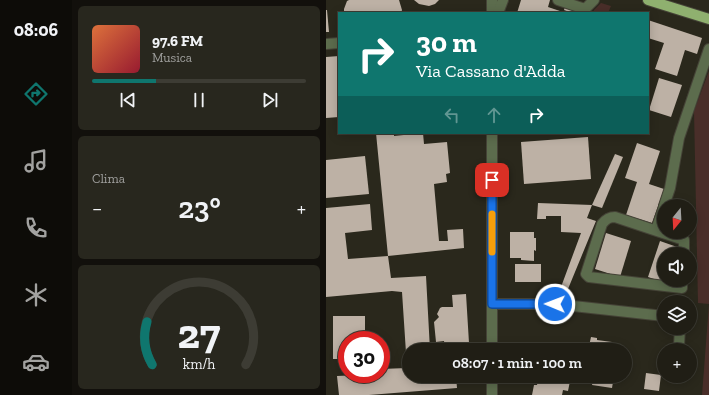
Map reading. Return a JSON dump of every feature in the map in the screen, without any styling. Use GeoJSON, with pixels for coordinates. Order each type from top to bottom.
{"type":"FeatureCollection","features":[{"type":"Feature","properties":{"kind":"main road"},"geometry":{"type":"LineString","coordinates":[[648,0],[709,20]]}},
{"type":"Feature","properties":{"kind":"street"},"geometry":{"type":"LineString","coordinates":[[492,0],[492,12]]}},
{"type":"Feature","properties":{"kind":"street"},"geometry":{"type":"LineString","coordinates":[[498,12],[503,0]]}},
{"type":"Feature","properties":{"kind":"street"},"geometry":{"type":"LineString","coordinates":[[558,0],[585,9],[594,0]]}},
{"type":"Feature","properties":{"kind":"street"},"geometry":{"type":"LineString","coordinates":[[326,44],[338,42]]}},
{"type":"Feature","properties":{"kind":"street"},"geometry":{"type":"LineString","coordinates":[[667,199],[679,138],[709,49]]}},
{"type":"Feature","properties":{"kind":"street"},"geometry":{"type":"LineString","coordinates":[[492,134],[492,343]]}},
{"type":"Feature","properties":{"kind":"street"},"geometry":{"type":"LineString","coordinates":[[657,285],[589,277],[586,274],[602,224],[610,217],[615,217],[684,240],[684,247]]}},
{"type":"Feature","properties":{"kind":"street"},"geometry":{"type":"LineString","coordinates":[[492,304],[555,304],[657,315]]}},
{"type":"Feature","properties":{"kind":"street"},"geometry":{"type":"LineString","coordinates":[[492,383],[492,395]]}},
{"type":"Feature","properties":{"kind":"shaded area"},"geometry":{"type":"Polygon","coordinates":[[[601,3],[611,6],[608,12],[593,12],[601,3]]]}},
{"type":"Feature","properties":{"kind":"shaded area"},"geometry":{"type":"Polygon","coordinates":[[[709,71],[709,304],[698,303],[694,111],[709,71]]]}},
{"type":"Feature","properties":{"kind":"shaded area"},"geometry":{"type":"Polygon","coordinates":[[[709,304],[709,395],[702,395],[709,304]]]}},
{"type":"Feature","properties":{"kind":"building"},"geometry":{"type":"Polygon","coordinates":[[[399,0],[402,10],[401,12],[344,12],[347,1],[399,0]]]}},
{"type":"Feature","properties":{"kind":"building"},"geometry":{"type":"Polygon","coordinates":[[[414,0],[439,0],[435,4],[429,6],[419,4],[414,0]]]}},
{"type":"Feature","properties":{"kind":"building"},"geometry":{"type":"Polygon","coordinates":[[[521,0],[550,0],[548,7],[563,12],[517,12],[521,0]]]}},
{"type":"Feature","properties":{"kind":"building"},"geometry":{"type":"Polygon","coordinates":[[[567,1],[578,5],[575,12],[564,10],[567,1]]]}},
{"type":"Feature","properties":{"kind":"building"},"geometry":{"type":"Polygon","coordinates":[[[327,10],[329,32],[326,32],[327,10]]]}},
{"type":"Feature","properties":{"kind":"building"},"geometry":{"type":"Polygon","coordinates":[[[649,20],[702,38],[697,54],[685,50],[677,76],[655,69],[664,43],[649,38],[649,20]]]}},
{"type":"Feature","properties":{"kind":"building"},"geometry":{"type":"Polygon","coordinates":[[[338,56],[338,117],[326,118],[326,57],[338,56]]]}},
{"type":"Feature","properties":{"kind":"building"},"geometry":{"type":"Polygon","coordinates":[[[659,78],[682,85],[671,117],[649,110],[659,78]]]}},
{"type":"Feature","properties":{"kind":"building"},"geometry":{"type":"Polygon","coordinates":[[[376,134],[394,134],[394,136],[423,134],[424,144],[447,142],[450,173],[446,174],[447,182],[434,184],[439,241],[448,241],[447,230],[463,229],[464,248],[388,256],[376,134]]]}},
{"type":"Feature","properties":{"kind":"building"},"geometry":{"type":"Polygon","coordinates":[[[588,137],[591,179],[524,184],[521,142],[588,137]]]}},
{"type":"Feature","properties":{"kind":"building"},"geometry":{"type":"Polygon","coordinates":[[[637,143],[660,151],[649,184],[664,189],[660,199],[657,199],[657,209],[652,223],[626,215],[637,182],[625,178],[637,143]]]}},
{"type":"Feature","properties":{"kind":"building"},"geometry":{"type":"Polygon","coordinates":[[[615,154],[623,157],[602,208],[592,205],[615,154]]]}},
{"type":"Feature","properties":{"kind":"building"},"geometry":{"type":"Polygon","coordinates":[[[365,156],[369,194],[326,198],[326,160],[365,156]]]}},
{"type":"Feature","properties":{"kind":"building"},"geometry":{"type":"Polygon","coordinates":[[[538,203],[592,205],[587,218],[596,221],[568,289],[561,287],[581,233],[561,232],[561,216],[546,216],[546,219],[537,219],[538,203]]]}},
{"type":"Feature","properties":{"kind":"building"},"geometry":{"type":"Polygon","coordinates":[[[370,204],[372,230],[345,233],[348,259],[388,256],[391,278],[426,276],[430,343],[405,343],[402,292],[392,291],[326,297],[326,208],[370,204]]]}},
{"type":"Feature","properties":{"kind":"building"},"geometry":{"type":"Polygon","coordinates":[[[510,232],[534,232],[534,238],[536,238],[536,251],[534,250],[534,261],[521,260],[521,258],[510,258],[510,232]]]}},
{"type":"Feature","properties":{"kind":"building"},"geometry":{"type":"Polygon","coordinates":[[[606,233],[631,241],[620,277],[595,269],[606,233]]]}},
{"type":"Feature","properties":{"kind":"building"},"geometry":{"type":"Polygon","coordinates":[[[660,241],[677,247],[658,247],[660,241]]]}},
{"type":"Feature","properties":{"kind":"building"},"geometry":{"type":"Polygon","coordinates":[[[657,250],[657,280],[648,277],[657,250]]]}},
{"type":"Feature","properties":{"kind":"building"},"geometry":{"type":"Polygon","coordinates":[[[515,264],[541,264],[541,282],[515,282],[515,264]]]}},
{"type":"Feature","properties":{"kind":"building"},"geometry":{"type":"Polygon","coordinates":[[[466,294],[469,343],[444,343],[444,341],[436,342],[434,322],[439,317],[437,314],[440,308],[453,307],[452,295],[466,294]]]}},
{"type":"Feature","properties":{"kind":"building"},"geometry":{"type":"Polygon","coordinates":[[[333,316],[365,316],[365,331],[338,331],[338,359],[333,359],[333,316]]]}},
{"type":"Feature","properties":{"kind":"building"},"geometry":{"type":"Polygon","coordinates":[[[591,337],[597,338],[597,340],[612,342],[612,343],[590,343],[591,337]]]}},
{"type":"Feature","properties":{"kind":"building"},"geometry":{"type":"Polygon","coordinates":[[[402,368],[402,383],[457,383],[457,388],[369,395],[339,395],[337,376],[338,383],[390,383],[390,369],[402,368]]]}},
{"type":"Feature","properties":{"kind":"building"},"geometry":{"type":"Polygon","coordinates":[[[646,373],[657,374],[657,383],[660,383],[659,391],[644,389],[646,373]]]}},
{"type":"Feature","properties":{"kind":"building"},"geometry":{"type":"Polygon","coordinates":[[[537,383],[570,383],[568,391],[563,390],[562,395],[532,395],[534,385],[537,385],[537,383]]]}},
{"type":"Feature","properties":{"kind":"building"},"geometry":{"type":"Polygon","coordinates":[[[592,383],[613,383],[612,388],[592,385],[592,383]]]}},
{"type":"Feature","properties":{"kind":"slow traffic"},"geometry":{"type":"LineString","coordinates":[[492,214],[492,252]]}},
{"type":"Feature","properties":{"kind":"route"},"geometry":{"type":"LineString","coordinates":[[492,180],[492,304],[555,304]]}}]}
